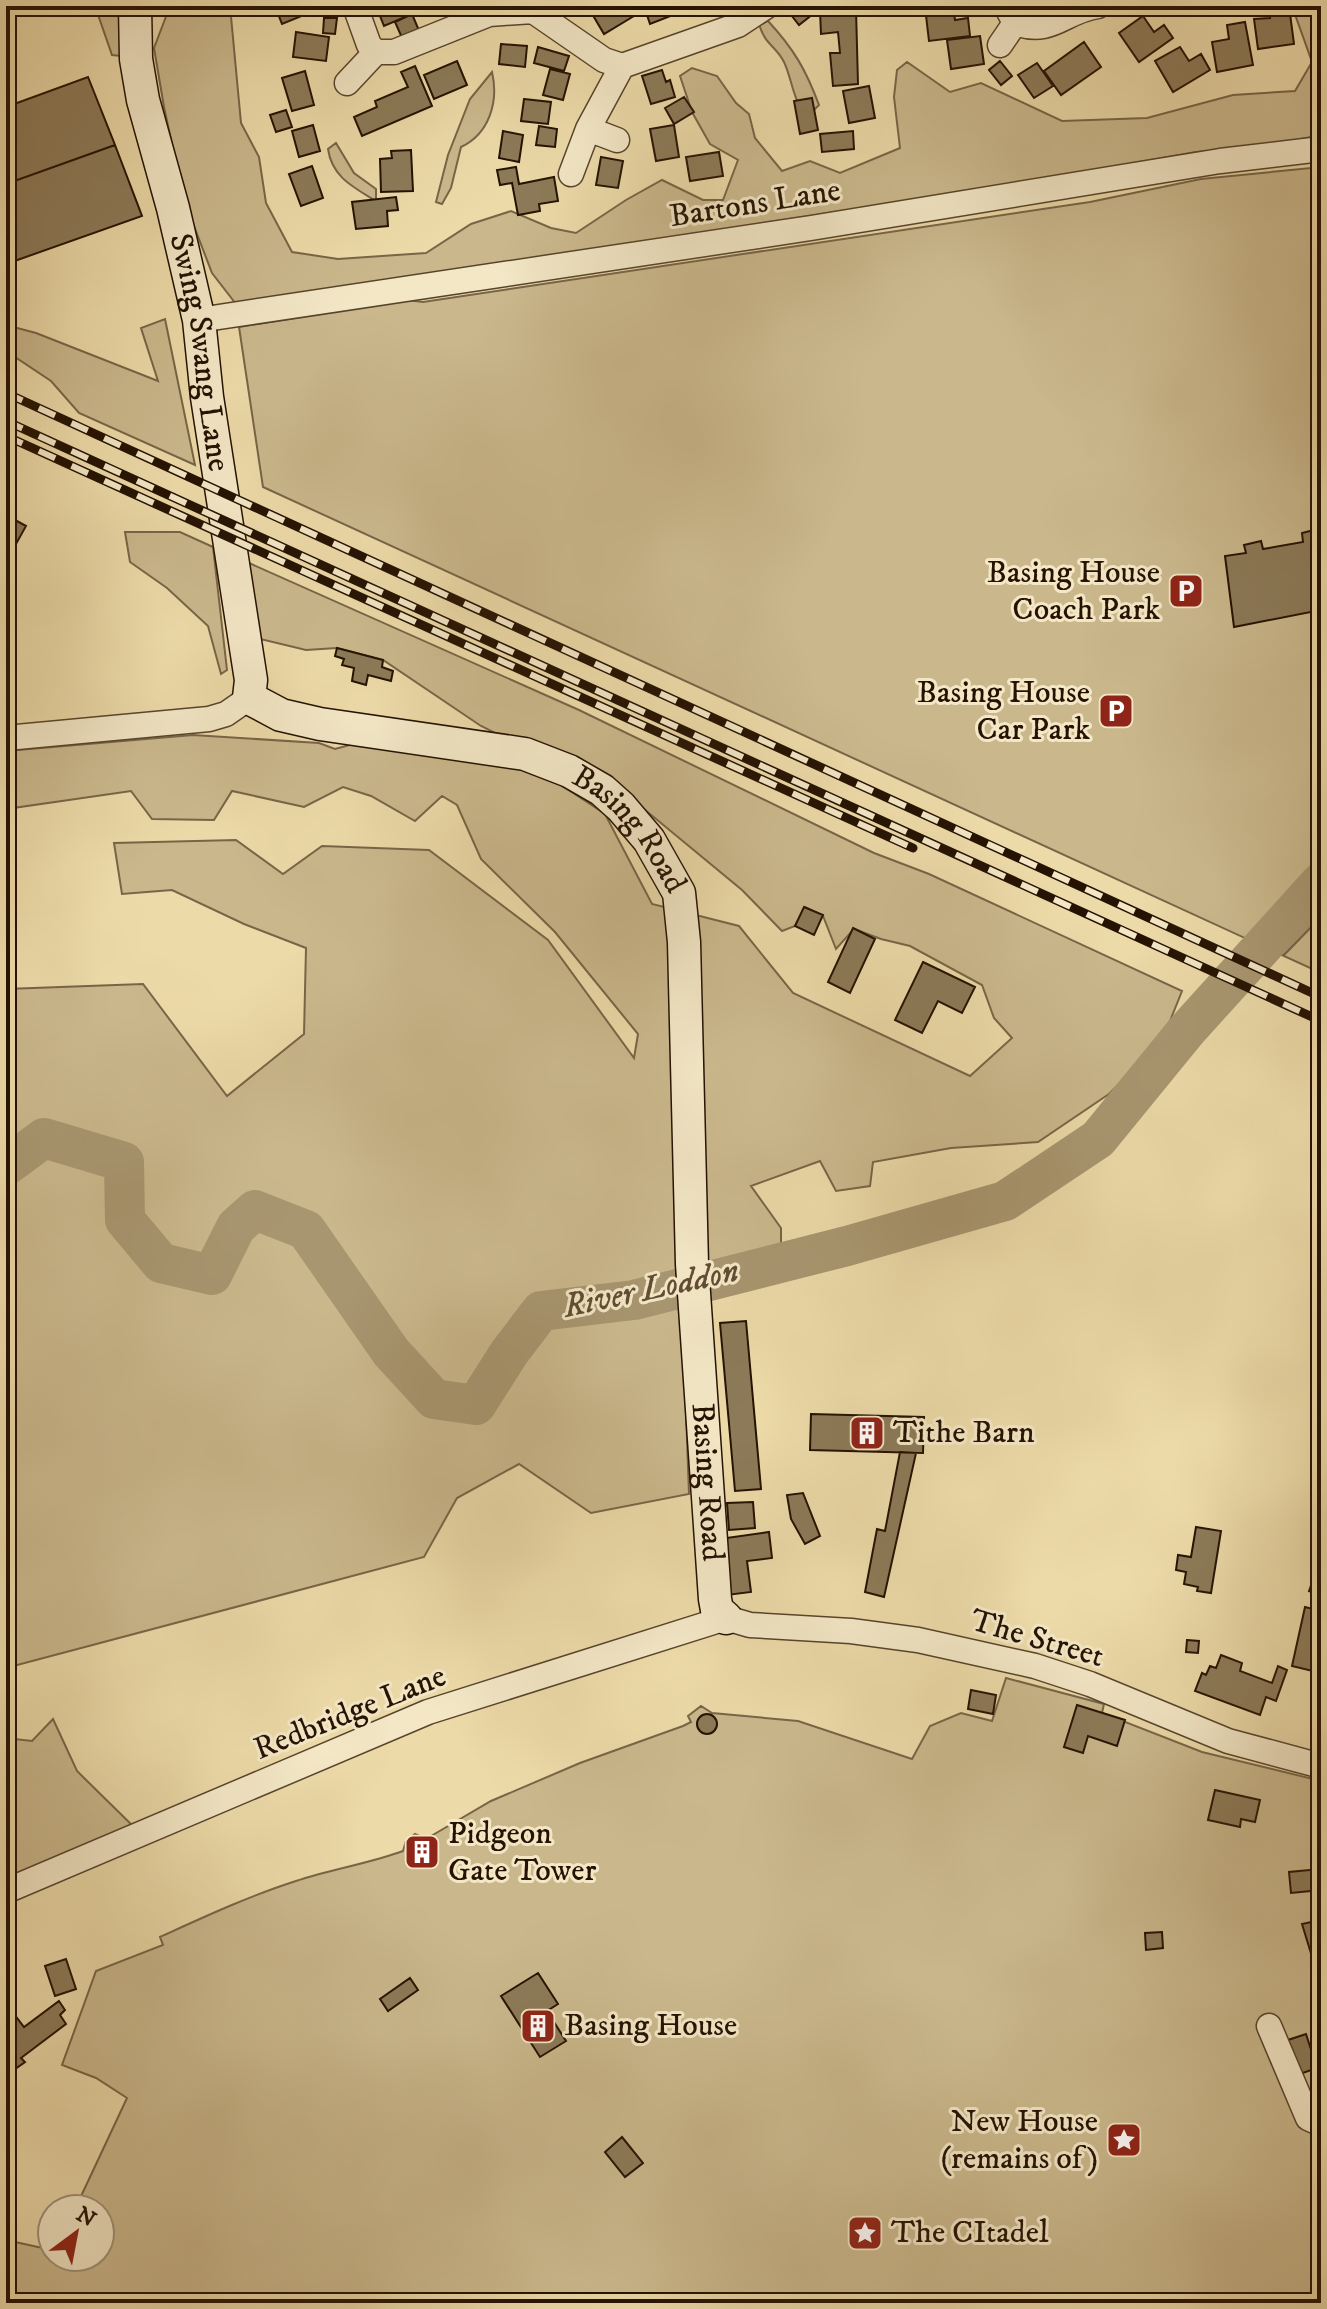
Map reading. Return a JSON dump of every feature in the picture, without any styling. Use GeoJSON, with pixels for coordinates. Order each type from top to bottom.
{"type":"FeatureCollection","features":[{"type":"Feature","properties":{"kind":"street"},"geometry":{"type":"LineString","coordinates":[[355,6],[369,45],[376,52],[394,52],[489,14],[534,9],[604,60],[622,66],[738,25],[767,6]]}},
{"type":"Feature","properties":{"kind":"street"},"geometry":{"type":"LineString","coordinates":[[1000,45],[1011,15],[1033,29],[1049,26],[1098,6]]}},
{"type":"Feature","properties":{"kind":"street","name":"Swing Swang Lane"},"geometry":{"type":"LineString","coordinates":[[135,7],[136,59],[143,100],[173,208],[199,320],[207,397],[251,680],[249,698]]}},
{"type":"Feature","properties":{"kind":"street"},"geometry":{"type":"LineString","coordinates":[[347,83],[376,52]]}},
{"type":"Feature","properties":{"kind":"street"},"geometry":{"type":"LineString","coordinates":[[571,174],[588,129],[622,66]]}},
{"type":"Feature","properties":{"kind":"street"},"geometry":{"type":"LineString","coordinates":[[588,129],[617,140]]}},
{"type":"Feature","properties":{"kind":"street","name":"Bartons Lane"},"geometry":{"type":"LineString","coordinates":[[199,320],[811,228],[1220,161],[1321,149]]}},
{"type":"Feature","properties":{"kind":"street"},"geometry":{"type":"LineString","coordinates":[[6,738],[209,719],[226,714],[249,698]]}},
{"type":"Feature","properties":{"kind":"street","name":"Basing Road"},"geometry":{"type":"LineString","coordinates":[[249,698],[281,715],[320,724],[525,754],[569,771],[602,790],[621,807],[649,840],[679,893],[692,1264],[715,1599],[717,1610],[726,1618]]}},
{"type":"Feature","properties":{"kind":"street","name":"The Street"},"geometry":{"type":"LineString","coordinates":[[726,1618],[750,1625],[851,1631],[918,1640],[1035,1666],[1090,1684],[1228,1741],[1321,1766]]}},
{"type":"Feature","properties":{"kind":"street","name":"Redbridge Lane"},"geometry":{"type":"LineString","coordinates":[[6,1891],[428,1712],[726,1618]]}},
{"type":"Feature","properties":{"kind":"street"},"geometry":{"type":"LineString","coordinates":[[1269,2026],[1308,2118],[1321,2124]]}},
{"type":"Feature","properties":{"kind":"shaded area"},"geometry":{"type":"Polygon","coordinates":[[[95,6],[122,6],[121,56],[112,55],[95,6]]]}},
{"type":"Feature","properties":{"kind":"shaded area"},"geometry":{"type":"Polygon","coordinates":[[[170,6],[230,6],[241,123],[259,157],[266,203],[292,252],[338,259],[426,253],[471,224],[511,211],[551,228],[576,233],[662,180],[703,200],[723,200],[738,160],[710,144],[692,112],[680,76],[692,68],[717,76],[736,103],[749,114],[755,138],[782,171],[810,161],[840,173],[900,148],[894,97],[897,70],[907,62],[950,92],[981,83],[1062,121],[1147,118],[1233,95],[1295,91],[1312,62],[1292,6],[1321,6],[1321,135],[1272,145],[1196,152],[999,187],[236,304],[212,273],[184,200],[154,48],[170,6]]]}},
{"type":"Feature","properties":{"kind":"shaded area"},"geometry":{"type":"Polygon","coordinates":[[[768,21],[792,51],[814,92],[819,105],[808,116],[796,97],[784,62],[761,31],[759,24],[768,21]]]}},
{"type":"Feature","properties":{"kind":"shaded area"},"geometry":{"type":"Polygon","coordinates":[[[492,72],[494,95],[490,116],[479,134],[461,147],[451,188],[442,204],[436,202],[448,155],[470,99],[492,72]]]}},
{"type":"Feature","properties":{"kind":"shaded area"},"geometry":{"type":"Polygon","coordinates":[[[336,143],[354,173],[376,189],[376,201],[345,180],[334,167],[328,149],[336,143]]]}},
{"type":"Feature","properties":{"kind":"shaded area"},"geometry":{"type":"Polygon","coordinates":[[[1321,167],[1321,973],[263,487],[239,327],[406,300],[423,302],[1090,202],[1201,179],[1321,167]]]}},
{"type":"Feature","properties":{"kind":"shaded area"},"geometry":{"type":"Polygon","coordinates":[[[165,319],[195,465],[79,413],[51,381],[6,351],[6,325],[36,333],[158,381],[141,328],[165,319]]]}},
{"type":"Feature","properties":{"kind":"shaded area"},"geometry":{"type":"Polygon","coordinates":[[[125,532],[180,532],[213,547],[227,670],[221,674],[208,626],[167,588],[130,562],[125,532]]]}},
{"type":"Feature","properties":{"kind":"shaded area"},"geometry":{"type":"Polygon","coordinates":[[[249,563],[579,710],[874,853],[929,874],[1182,991],[1162,1041],[1109,1094],[1038,1142],[951,1148],[873,1162],[870,1186],[836,1191],[820,1161],[751,1186],[781,1228],[781,1255],[705,1275],[679,1220],[689,1494],[591,1513],[519,1464],[457,1498],[424,1557],[6,1668],[6,989],[143,984],[227,1096],[304,1034],[306,948],[244,924],[172,890],[122,894],[114,843],[236,840],[283,874],[322,846],[429,850],[548,940],[634,1058],[638,1034],[555,932],[481,859],[457,805],[442,796],[415,821],[371,796],[343,787],[304,807],[232,791],[214,820],[152,819],[131,791],[6,809],[6,751],[193,735],[319,743],[335,749],[368,740],[540,771],[605,814],[652,904],[739,926],[793,993],[970,1076],[1012,1038],[994,1018],[982,985],[910,946],[854,929],[836,949],[823,916],[805,907],[795,926],[782,931],[742,890],[638,804],[481,726],[383,660],[337,648],[306,650],[256,638],[249,563]]]}},
{"type":"Feature","properties":{"kind":"shaded area"},"geometry":{"type":"Polygon","coordinates":[[[1006,1678],[1104,1704],[1102,1713],[1202,1752],[1321,1781],[1321,2303],[6,2303],[6,2240],[36,2247],[36,2273],[116,2273],[116,2193],[82,2193],[127,2098],[96,2078],[62,2065],[96,1971],[163,1945],[160,1937],[261,1893],[403,1851],[406,1841],[415,1834],[426,1839],[491,1801],[580,1763],[683,1726],[691,1722],[688,1716],[701,1706],[712,1713],[798,1721],[912,1759],[930,1726],[961,1713],[992,1721],[1006,1678]]]}},
{"type":"Feature","properties":{"kind":"shaded area"},"geometry":{"type":"Polygon","coordinates":[[[53,1719],[77,1771],[142,1835],[6,1890],[6,1738],[32,1741],[53,1719]]]}},
{"type":"Feature","properties":{"kind":"water"},"geometry":{"type":"Polygon","coordinates":[[[1321,872],[1321,917],[1284,955],[1256,943],[1298,894],[1321,872]]]}},
{"type":"Feature","properties":{"kind":"building"},"geometry":{"type":"Polygon","coordinates":[[[275,6],[300,6],[304,15],[282,24],[275,6]]]}},
{"type":"Feature","properties":{"kind":"building"},"geometry":{"type":"Polygon","coordinates":[[[376,6],[431,6],[384,26],[376,6]]]}},
{"type":"Feature","properties":{"kind":"building"},"geometry":{"type":"Polygon","coordinates":[[[601,6],[628,6],[634,16],[604,34],[591,12],[601,6]]]}},
{"type":"Feature","properties":{"kind":"building"},"geometry":{"type":"Polygon","coordinates":[[[644,6],[696,6],[650,24],[644,6]]]}},
{"type":"Feature","properties":{"kind":"building"},"geometry":{"type":"Polygon","coordinates":[[[794,6],[807,6],[813,14],[799,25],[788,11],[794,6]]]}},
{"type":"Feature","properties":{"kind":"building"},"geometry":{"type":"Polygon","coordinates":[[[953,6],[955,20],[968,18],[970,36],[929,41],[925,7],[953,6]]]}},
{"type":"Feature","properties":{"kind":"building"},"geometry":{"type":"Polygon","coordinates":[[[1269,6],[1289,6],[1294,44],[1258,49],[1254,19],[1270,18],[1269,6]]]}},
{"type":"Feature","properties":{"kind":"building"},"geometry":{"type":"Polygon","coordinates":[[[856,9],[858,84],[833,86],[830,53],[840,53],[838,32],[821,34],[820,11],[856,9]]]}},
{"type":"Feature","properties":{"kind":"building"},"geometry":{"type":"Polygon","coordinates":[[[412,14],[420,33],[403,40],[395,22],[412,14]]]}},
{"type":"Feature","properties":{"kind":"building"},"geometry":{"type":"Polygon","coordinates":[[[1143,16],[1154,32],[1164,25],[1173,38],[1139,62],[1119,33],[1143,16]]]}},
{"type":"Feature","properties":{"kind":"building"},"geometry":{"type":"Polygon","coordinates":[[[324,18],[337,18],[335,34],[323,33],[324,18]]]}},
{"type":"Feature","properties":{"kind":"building"},"geometry":{"type":"Polygon","coordinates":[[[1245,22],[1253,65],[1217,72],[1212,42],[1229,39],[1227,25],[1245,22]]]}},
{"type":"Feature","properties":{"kind":"building"},"geometry":{"type":"Polygon","coordinates":[[[296,32],[329,37],[326,61],[293,57],[296,32]]]}},
{"type":"Feature","properties":{"kind":"building"},"geometry":{"type":"Polygon","coordinates":[[[980,36],[984,64],[951,69],[947,40],[980,36]]]}},
{"type":"Feature","properties":{"kind":"building"},"geometry":{"type":"Polygon","coordinates":[[[1084,42],[1101,67],[1061,95],[1044,71],[1084,42]]]}},
{"type":"Feature","properties":{"kind":"building"},"geometry":{"type":"Polygon","coordinates":[[[501,44],[527,46],[525,67],[499,64],[501,44]]]}},
{"type":"Feature","properties":{"kind":"building"},"geometry":{"type":"Polygon","coordinates":[[[538,47],[569,56],[564,71],[534,63],[538,47]]]}},
{"type":"Feature","properties":{"kind":"building"},"geometry":{"type":"Polygon","coordinates":[[[1180,47],[1189,61],[1201,54],[1210,70],[1173,92],[1155,61],[1180,47]]]}},
{"type":"Feature","properties":{"kind":"building"},"geometry":{"type":"Polygon","coordinates":[[[457,61],[467,85],[434,99],[424,75],[457,61]]]}},
{"type":"Feature","properties":{"kind":"building"},"geometry":{"type":"Polygon","coordinates":[[[1000,61],[1012,76],[1001,85],[989,70],[1000,61]]]}},
{"type":"Feature","properties":{"kind":"building"},"geometry":{"type":"Polygon","coordinates":[[[1037,63],[1053,86],[1034,98],[1018,75],[1037,63]]]}},
{"type":"Feature","properties":{"kind":"building"},"geometry":{"type":"Polygon","coordinates":[[[415,66],[432,106],[362,136],[354,117],[377,107],[375,101],[408,87],[401,72],[415,66]]]}},
{"type":"Feature","properties":{"kind":"building"},"geometry":{"type":"Polygon","coordinates":[[[550,69],[570,74],[563,100],[543,95],[550,69]]]}},
{"type":"Feature","properties":{"kind":"building"},"geometry":{"type":"Polygon","coordinates":[[[662,70],[666,82],[670,80],[675,97],[651,104],[642,76],[662,70]]]}},
{"type":"Feature","properties":{"kind":"building"},"geometry":{"type":"Polygon","coordinates":[[[305,71],[314,105],[292,111],[282,78],[305,71]]]}},
{"type":"Feature","properties":{"kind":"building"},"geometry":{"type":"Polygon","coordinates":[[[88,77],[115,145],[6,184],[6,107],[88,77]]]}},
{"type":"Feature","properties":{"kind":"building"},"geometry":{"type":"Polygon","coordinates":[[[869,86],[875,118],[849,123],[843,91],[869,86]]]}},
{"type":"Feature","properties":{"kind":"building"},"geometry":{"type":"Polygon","coordinates":[[[684,97],[694,112],[674,124],[665,108],[684,97]]]}},
{"type":"Feature","properties":{"kind":"building"},"geometry":{"type":"Polygon","coordinates":[[[812,98],[818,130],[800,134],[794,101],[812,98]]]}},
{"type":"Feature","properties":{"kind":"building"},"geometry":{"type":"Polygon","coordinates":[[[524,99],[551,102],[548,124],[521,121],[524,99]]]}},
{"type":"Feature","properties":{"kind":"building"},"geometry":{"type":"Polygon","coordinates":[[[286,110],[292,127],[276,132],[270,115],[286,110]]]}},
{"type":"Feature","properties":{"kind":"building"},"geometry":{"type":"Polygon","coordinates":[[[313,125],[320,151],[299,157],[292,131],[313,125]]]}},
{"type":"Feature","properties":{"kind":"building"},"geometry":{"type":"Polygon","coordinates":[[[674,125],[679,157],[656,161],[650,129],[674,125]]]}},
{"type":"Feature","properties":{"kind":"building"},"geometry":{"type":"Polygon","coordinates":[[[539,126],[557,129],[555,147],[536,145],[539,126]]]}},
{"type":"Feature","properties":{"kind":"building"},"geometry":{"type":"Polygon","coordinates":[[[503,131],[523,135],[519,162],[499,158],[503,131]]]}},
{"type":"Feature","properties":{"kind":"building"},"geometry":{"type":"Polygon","coordinates":[[[853,131],[854,149],[822,152],[820,134],[853,131]]]}},
{"type":"Feature","properties":{"kind":"building"},"geometry":{"type":"Polygon","coordinates":[[[115,145],[142,216],[6,264],[6,184],[115,145]]]}},
{"type":"Feature","properties":{"kind":"building"},"geometry":{"type":"Polygon","coordinates":[[[411,150],[413,191],[381,192],[380,159],[392,158],[391,151],[411,150]]]}},
{"type":"Feature","properties":{"kind":"building"},"geometry":{"type":"Polygon","coordinates":[[[719,152],[723,176],[690,181],[686,157],[719,152]]]}},
{"type":"Feature","properties":{"kind":"building"},"geometry":{"type":"Polygon","coordinates":[[[601,157],[623,161],[618,188],[596,185],[601,157]]]}},
{"type":"Feature","properties":{"kind":"building"},"geometry":{"type":"Polygon","coordinates":[[[312,166],[323,198],[301,206],[289,174],[312,166]]]}},
{"type":"Feature","properties":{"kind":"building"},"geometry":{"type":"Polygon","coordinates":[[[516,167],[519,184],[554,177],[558,201],[539,204],[540,211],[518,215],[512,183],[500,185],[497,170],[516,167]]]}},
{"type":"Feature","properties":{"kind":"building"},"geometry":{"type":"Polygon","coordinates":[[[396,197],[398,210],[387,211],[388,226],[356,229],[352,202],[396,197]]]}},
{"type":"Feature","properties":{"kind":"building"},"geometry":{"type":"Polygon","coordinates":[[[6,515],[26,526],[6,562],[6,515]]]}},
{"type":"Feature","properties":{"kind":"building"},"geometry":{"type":"Polygon","coordinates":[[[1318,529],[1321,537],[1321,610],[1234,627],[1225,556],[1246,553],[1244,545],[1261,541],[1263,549],[1303,542],[1302,533],[1318,529]]]}},
{"type":"Feature","properties":{"kind":"building"},"geometry":{"type":"Polygon","coordinates":[[[337,648],[383,660],[382,667],[393,671],[391,681],[368,675],[366,685],[352,681],[354,668],[342,665],[344,659],[335,656],[337,648]]]}},
{"type":"Feature","properties":{"kind":"building"},"geometry":{"type":"Polygon","coordinates":[[[804,907],[823,915],[814,935],[795,926],[804,907]]]}},
{"type":"Feature","properties":{"kind":"building"},"geometry":{"type":"Polygon","coordinates":[[[853,928],[875,939],[850,993],[828,982],[853,928]]]}},
{"type":"Feature","properties":{"kind":"building"},"geometry":{"type":"Polygon","coordinates":[[[923,962],[975,987],[962,1013],[938,1001],[922,1033],[895,1020],[923,962]]]}},
{"type":"Feature","properties":{"kind":"building"},"geometry":{"type":"Polygon","coordinates":[[[746,1321],[761,1489],[735,1491],[720,1323],[746,1321]]]}},
{"type":"Feature","properties":{"kind":"building","name":"Tithe Barn"},"geometry":{"type":"Polygon","coordinates":[[[811,1414],[924,1417],[923,1453],[810,1450],[811,1414]]]}},
{"type":"Feature","properties":{"kind":"building"},"geometry":{"type":"Polygon","coordinates":[[[900,1452],[916,1453],[884,1597],[865,1592],[877,1529],[885,1531],[900,1452]]]}},
{"type":"Feature","properties":{"kind":"building"},"geometry":{"type":"Polygon","coordinates":[[[803,1493],[820,1536],[805,1544],[791,1519],[787,1495],[803,1493]]]}},
{"type":"Feature","properties":{"kind":"building"},"geometry":{"type":"Polygon","coordinates":[[[753,1502],[755,1528],[729,1530],[727,1503],[753,1502]]]}},
{"type":"Feature","properties":{"kind":"building"},"geometry":{"type":"Polygon","coordinates":[[[1196,1527],[1221,1531],[1211,1593],[1197,1591],[1198,1587],[1184,1584],[1186,1572],[1176,1570],[1178,1555],[1191,1557],[1196,1527]]]}},
{"type":"Feature","properties":{"kind":"building"},"geometry":{"type":"Polygon","coordinates":[[[769,1532],[772,1558],[747,1561],[751,1592],[727,1595],[719,1539],[769,1532]]]}},
{"type":"Feature","properties":{"kind":"building"},"geometry":{"type":"Polygon","coordinates":[[[1315,1574],[1321,1576],[1321,1595],[1309,1591],[1315,1574]]]}},
{"type":"Feature","properties":{"kind":"building"},"geometry":{"type":"Polygon","coordinates":[[[1305,1607],[1321,1611],[1321,1656],[1317,1672],[1292,1666],[1305,1607]]]}},
{"type":"Feature","properties":{"kind":"building"},"geometry":{"type":"Polygon","coordinates":[[[1187,1640],[1199,1641],[1198,1653],[1186,1652],[1187,1640]]]}},
{"type":"Feature","properties":{"kind":"building"},"geometry":{"type":"Polygon","coordinates":[[[1221,1655],[1242,1663],[1240,1671],[1272,1683],[1278,1666],[1287,1670],[1276,1701],[1266,1697],[1260,1715],[1195,1691],[1202,1673],[1206,1675],[1210,1666],[1216,1668],[1221,1655]]]}},
{"type":"Feature","properties":{"kind":"building"},"geometry":{"type":"Polygon","coordinates":[[[971,1690],[996,1695],[993,1714],[968,1709],[971,1690]]]}},
{"type":"Feature","properties":{"kind":"building"},"geometry":{"type":"Polygon","coordinates":[[[1077,1705],[1125,1720],[1117,1746],[1088,1736],[1083,1753],[1064,1747],[1077,1705]]]}},
{"type":"Feature","properties":{"kind":"building"},"geometry":{"type":"Polygon","coordinates":[[[707,1714],[714,1717],[717,1724],[714,1731],[707,1734],[700,1731],[697,1724],[700,1717],[707,1714]]]}},
{"type":"Feature","properties":{"kind":"building"},"geometry":{"type":"Polygon","coordinates":[[[1215,1790],[1260,1800],[1255,1822],[1241,1819],[1240,1827],[1208,1820],[1215,1790]]]}},
{"type":"Feature","properties":{"kind":"building","name":"Pidgeon Gate Tower"},"geometry":{"type":"Polygon","coordinates":[[[423,1843],[430,1846],[433,1853],[430,1860],[423,1863],[416,1860],[413,1853],[416,1846],[423,1843]]]}},
{"type":"Feature","properties":{"kind":"building"},"geometry":{"type":"Polygon","coordinates":[[[1320,1869],[1321,1890],[1291,1893],[1289,1872],[1320,1869]]]}},
{"type":"Feature","properties":{"kind":"building"},"geometry":{"type":"Polygon","coordinates":[[[1321,1920],[1321,1986],[1302,1924],[1321,1920]]]}},
{"type":"Feature","properties":{"kind":"building"},"geometry":{"type":"Polygon","coordinates":[[[1162,1932],[1163,1948],[1146,1950],[1145,1933],[1162,1932]]]}},
{"type":"Feature","properties":{"kind":"building"},"geometry":{"type":"Polygon","coordinates":[[[66,1959],[76,1989],[55,1996],[45,1966],[66,1959]]]}},
{"type":"Feature","properties":{"kind":"building","name":"Basing House"},"geometry":{"type":"Polygon","coordinates":[[[538,1973],[558,2004],[547,2011],[566,2041],[540,2057],[501,1996],[538,1973]]]}},
{"type":"Feature","properties":{"kind":"building"},"geometry":{"type":"Polygon","coordinates":[[[410,1978],[418,1990],[388,2011],[380,1999],[410,1978]]]}},
{"type":"Feature","properties":{"kind":"building"},"geometry":{"type":"Polygon","coordinates":[[[59,2001],[65,2010],[60,2015],[66,2024],[21,2058],[25,2062],[11,2072],[6,2066],[6,2046],[10,2043],[6,2038],[6,2026],[17,2018],[24,2027],[59,2001]]]}},
{"type":"Feature","properties":{"kind":"building"},"geometry":{"type":"Polygon","coordinates":[[[1306,2034],[1317,2068],[1300,2074],[1288,2040],[1306,2034]]]}},
{"type":"Feature","properties":{"kind":"building"},"geometry":{"type":"Polygon","coordinates":[[[622,2137],[643,2163],[625,2177],[605,2152],[622,2137]]]}},
{"type":"Feature","properties":{"kind":"waterway","name":"River Loddon"},"geometry":{"type":"LineString","coordinates":[[6,1166],[44,1138],[124,1162],[125,1220],[161,1263],[212,1275],[236,1227],[255,1210],[306,1230],[391,1352],[434,1399],[476,1405],[509,1353],[541,1311],[634,1300],[847,1246],[1005,1201],[1098,1139],[1187,1030],[1321,882]]}},
{"type":"Feature","properties":{"kind":"railway"},"geometry":{"type":"LineString","coordinates":[[6,393],[1321,997]]}},
{"type":"Feature","properties":{"kind":"railway"},"geometry":{"type":"LineString","coordinates":[[6,421],[1321,1021]]}},
{"type":"Feature","properties":{"kind":"railway"},"geometry":{"type":"LineString","coordinates":[[6,436],[913,848]]}},
{"type":"Feature","properties":{"kind":"place","name":"Basing House Coach Park"},"geometry":{"type":"Point","coordinates":[1186,591]}},
{"type":"Feature","properties":{"kind":"place","name":"Basing House Car Park"},"geometry":{"type":"Point","coordinates":[1116,711]}},
{"type":"Feature","properties":{"kind":"place","name":"Tithe Barn"},"geometry":{"type":"Point","coordinates":[867,1433]}},
{"type":"Feature","properties":{"kind":"place","name":"Pidgeon Gate Tower"},"geometry":{"type":"Point","coordinates":[422,1852]}},
{"type":"Feature","properties":{"kind":"place","name":"Basing House"},"geometry":{"type":"Point","coordinates":[538,2026]}},
{"type":"Feature","properties":{"kind":"place","name":"New House (remains of)"},"geometry":{"type":"Point","coordinates":[1124,2140]}},
{"type":"Feature","properties":{"kind":"place","name":"The CItadel"},"geometry":{"type":"Point","coordinates":[865,2233]}}]}
